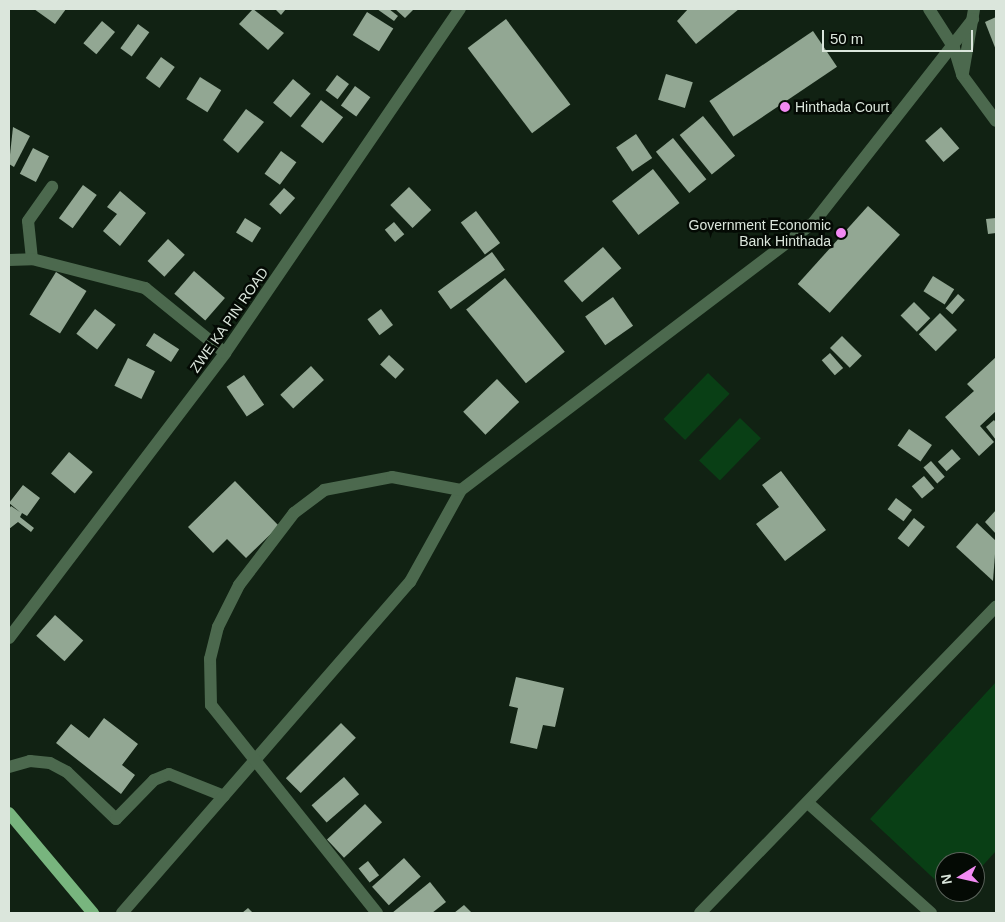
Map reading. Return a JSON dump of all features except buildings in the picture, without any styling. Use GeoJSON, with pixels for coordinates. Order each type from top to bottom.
{"type":"FeatureCollection","features":[{"type":"Feature","properties":{"kind":"main road"},"geometry":{"type":"LineString","coordinates":[[9,813],[92,913]]}},
{"type":"Feature","properties":{"kind":"street","name":"ZWE KA PIN ROAD"},"geometry":{"type":"LineString","coordinates":[[9,638],[225,353],[460,9]]}},
{"type":"Feature","properties":{"kind":"street"},"geometry":{"type":"LineString","coordinates":[[929,9],[954,48],[962,75],[996,121]]}},
{"type":"Feature","properties":{"kind":"street"},"geometry":{"type":"LineString","coordinates":[[122,913],[224,796],[254,758],[410,582],[461,490],[814,222],[954,48],[973,14]]}},
{"type":"Feature","properties":{"kind":"street"},"geometry":{"type":"LineString","coordinates":[[962,75],[973,14]]}},
{"type":"Feature","properties":{"kind":"street"},"geometry":{"type":"LineString","coordinates":[[32,259],[28,221],[52,187]]}},
{"type":"Feature","properties":{"kind":"street"},"geometry":{"type":"LineString","coordinates":[[9,260],[32,259],[145,288],[225,353]]}},
{"type":"Feature","properties":{"kind":"street"},"geometry":{"type":"LineString","coordinates":[[377,913],[211,706],[210,659],[218,627],[238,585],[294,513],[324,490],[392,477],[461,490]]}},
{"type":"Feature","properties":{"kind":"street"},"geometry":{"type":"LineString","coordinates":[[700,913],[996,606]]}},
{"type":"Feature","properties":{"kind":"street"},"geometry":{"type":"LineString","coordinates":[[9,766],[30,761],[50,763],[68,772],[116,819],[154,780],[169,774],[224,796]]}},
{"type":"Feature","properties":{"kind":"street"},"geometry":{"type":"LineString","coordinates":[[808,803],[930,913]]}},
{"type":"Feature","properties":{"kind":"green space"},"geometry":{"type":"Polygon","coordinates":[[[708,373],[730,394],[685,440],[664,419],[708,373]]]}},
{"type":"Feature","properties":{"kind":"green space"},"geometry":{"type":"Polygon","coordinates":[[[740,418],[761,438],[720,481],[699,460],[740,418]]]}},
{"type":"Feature","properties":{"kind":"green space"},"geometry":{"type":"Polygon","coordinates":[[[996,682],[996,851],[985,863],[985,852],[935,852],[935,880],[870,819],[996,682]]]}},
{"type":"Feature","properties":{"kind":"place","name":"Hinthada Court"},"geometry":{"type":"Point","coordinates":[785,107]}},
{"type":"Feature","properties":{"kind":"place","name":"Government Economic Bank Hinthada"},"geometry":{"type":"Point","coordinates":[841,233]}}]}
